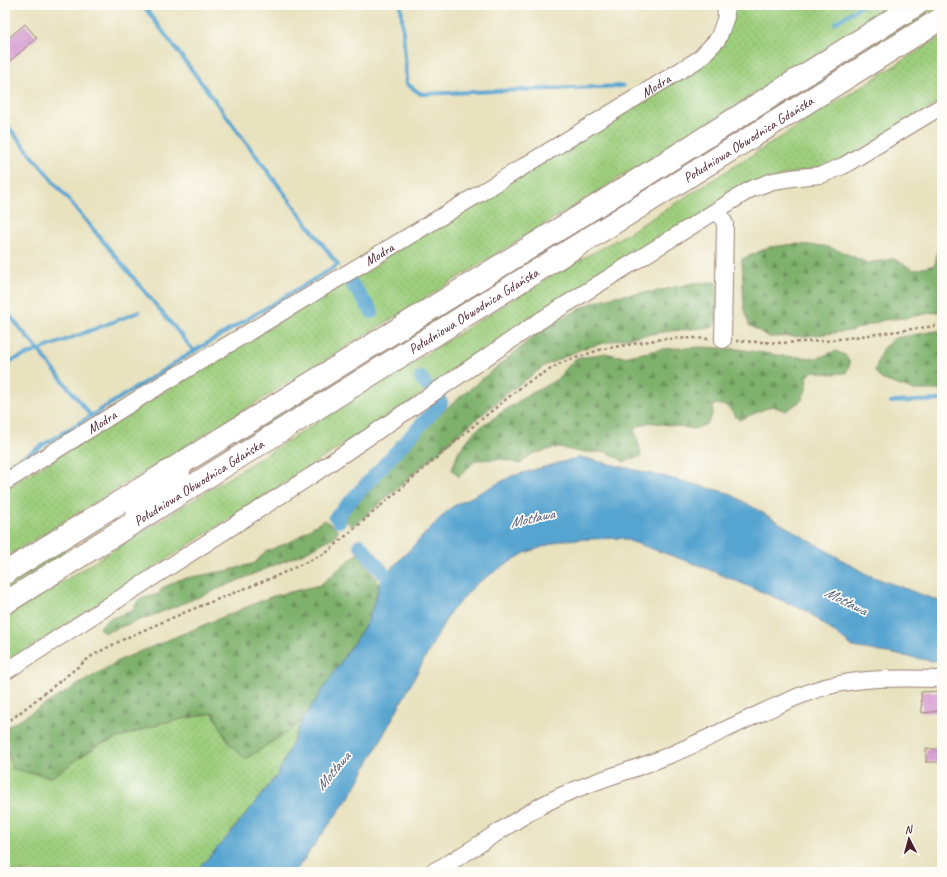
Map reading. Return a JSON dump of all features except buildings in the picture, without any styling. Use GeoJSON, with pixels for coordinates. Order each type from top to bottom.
{"type":"FeatureCollection","features":[{"type":"Feature","properties":{"kind":"highway","name":"Południowa Obwodnica Gdańska"},"geometry":{"type":"LineString","coordinates":[[5,573],[916,5]]}},
{"type":"Feature","properties":{"kind":"highway","name":"Południowa Obwodnica Gdańska"},"geometry":{"type":"LineString","coordinates":[[5,603],[942,18]]}},
{"type":"Feature","properties":{"kind":"street","name":"Modra"},"geometry":{"type":"LineString","coordinates":[[5,482],[161,385],[464,203],[699,59],[718,39],[726,17],[725,5]]}},
{"type":"Feature","properties":{"kind":"street"},"geometry":{"type":"LineString","coordinates":[[5,672],[311,476],[541,320],[751,189],[774,181],[821,175],[843,166],[942,106]]}},
{"type":"Feature","properties":{"kind":"street"},"geometry":{"type":"LineString","coordinates":[[718,210],[725,224],[723,340]]}},
{"type":"Feature","properties":{"kind":"street"},"geometry":{"type":"LineString","coordinates":[[71,562],[150,500],[223,438]]}},
{"type":"Feature","properties":{"kind":"street"},"geometry":{"type":"LineString","coordinates":[[58,540],[150,500],[236,459]]}},
{"type":"Feature","properties":{"kind":"street"},"geometry":{"type":"LineString","coordinates":[[432,872],[470,851],[509,825],[548,802],[581,788],[670,755],[792,698],[825,687],[859,681],[895,678],[942,679]]}},
{"type":"Feature","properties":{"kind":"path"},"geometry":{"type":"LineString","coordinates":[[5,723],[93,656],[128,637],[188,611],[274,577],[326,553],[478,422],[525,384],[562,364],[602,349],[662,339],[695,338],[781,343],[826,341],[942,325]]}},
{"type":"Feature","properties":{"kind":"green space"},"geometry":{"type":"Polygon","coordinates":[[[734,5],[897,5],[5,558],[5,489],[680,78],[733,13],[734,5]]]}},
{"type":"Feature","properties":{"kind":"green space"},"geometry":{"type":"Polygon","coordinates":[[[933,5],[942,5],[942,8],[232,452],[227,445],[933,5]]]}},
{"type":"Feature","properties":{"kind":"green space"},"geometry":{"type":"Polygon","coordinates":[[[942,36],[942,101],[833,166],[783,175],[437,384],[5,664],[5,618],[546,279],[625,235],[942,36]]]}},
{"type":"Feature","properties":{"kind":"green space"},"geometry":{"type":"Polygon","coordinates":[[[942,226],[942,311],[905,318],[884,320],[850,331],[807,336],[769,337],[749,325],[744,309],[742,259],[770,247],[795,244],[824,246],[843,252],[867,263],[894,259],[914,270],[935,265],[942,226]]]}},
{"type":"Feature","properties":{"kind":"green space"},"geometry":{"type":"Polygon","coordinates":[[[716,282],[719,315],[713,327],[670,331],[625,338],[584,348],[544,366],[468,426],[360,521],[351,526],[346,521],[345,513],[351,505],[434,419],[544,327],[592,303],[615,296],[658,291],[694,283],[716,282]]]}},
{"type":"Feature","properties":{"kind":"green space"},"geometry":{"type":"Polygon","coordinates":[[[942,330],[942,390],[912,390],[881,379],[875,371],[882,349],[895,338],[942,330]]]}},
{"type":"Feature","properties":{"kind":"green space"},"geometry":{"type":"Polygon","coordinates":[[[700,347],[738,349],[783,356],[817,358],[836,351],[845,355],[850,363],[846,373],[830,374],[813,371],[807,377],[806,390],[802,400],[786,411],[772,406],[739,420],[727,406],[714,404],[712,415],[707,424],[694,429],[650,422],[634,428],[641,456],[625,462],[606,452],[577,452],[559,447],[532,454],[520,464],[503,459],[476,460],[459,477],[452,470],[458,452],[474,432],[525,397],[556,380],[575,359],[605,353],[624,357],[662,349],[700,347]]]}},
{"type":"Feature","properties":{"kind":"green space"},"geometry":{"type":"Polygon","coordinates":[[[325,520],[338,530],[335,536],[306,552],[154,615],[104,633],[99,628],[109,619],[132,611],[139,599],[159,594],[162,588],[181,579],[230,570],[255,563],[265,552],[294,540],[325,520]]]}},
{"type":"Feature","properties":{"kind":"green space"},"geometry":{"type":"Polygon","coordinates":[[[62,547],[67,555],[5,594],[5,582],[62,547]]]}},
{"type":"Feature","properties":{"kind":"green space"},"geometry":{"type":"Polygon","coordinates":[[[358,553],[380,584],[368,621],[302,721],[245,759],[230,745],[213,713],[162,723],[98,745],[52,777],[12,769],[5,740],[5,728],[120,660],[273,596],[320,585],[358,553]]]}},
{"type":"Feature","properties":{"kind":"green space"},"geometry":{"type":"Polygon","coordinates":[[[213,713],[230,745],[245,759],[302,721],[278,774],[229,835],[195,872],[5,872],[5,740],[12,769],[52,777],[98,745],[162,723],[213,713]]]}},
{"type":"Feature","properties":{"kind":"water","name":"Motława"},"geometry":{"type":"Polygon","coordinates":[[[580,457],[729,493],[868,575],[942,602],[942,660],[933,661],[853,647],[807,611],[698,565],[621,538],[563,540],[525,553],[503,566],[475,585],[449,614],[352,793],[295,872],[195,872],[229,835],[278,774],[302,721],[368,621],[380,584],[385,575],[450,508],[512,476],[580,457]]]}},
{"type":"Feature","properties":{"kind":"waterway"},"geometry":{"type":"LineString","coordinates":[[5,468],[194,351],[338,265],[143,5]]}},
{"type":"Feature","properties":{"kind":"waterway"},"geometry":{"type":"LineString","coordinates":[[401,5],[407,84],[421,94],[623,86]]}},
{"type":"Feature","properties":{"kind":"waterway"},"geometry":{"type":"LineString","coordinates":[[835,23],[863,5]]}},
{"type":"Feature","properties":{"kind":"waterway"},"geometry":{"type":"LineString","coordinates":[[5,123],[194,351]]}},
{"type":"Feature","properties":{"kind":"waterway"},"geometry":{"type":"LineString","coordinates":[[352,284],[372,312]]}},
{"type":"Feature","properties":{"kind":"waterway"},"geometry":{"type":"LineString","coordinates":[[5,310],[91,416]]}},
{"type":"Feature","properties":{"kind":"waterway"},"geometry":{"type":"LineString","coordinates":[[5,363],[139,312]]}},
{"type":"Feature","properties":{"kind":"waterway"},"geometry":{"type":"LineString","coordinates":[[421,378],[426,385]]}},
{"type":"Feature","properties":{"kind":"waterway"},"geometry":{"type":"LineString","coordinates":[[339,521],[336,517],[441,403],[438,399]]}},
{"type":"Feature","properties":{"kind":"waterway"},"geometry":{"type":"LineString","coordinates":[[891,402],[942,400]]}},
{"type":"Feature","properties":{"kind":"waterway"},"geometry":{"type":"LineString","coordinates":[[360,545],[385,575]]}}]}
